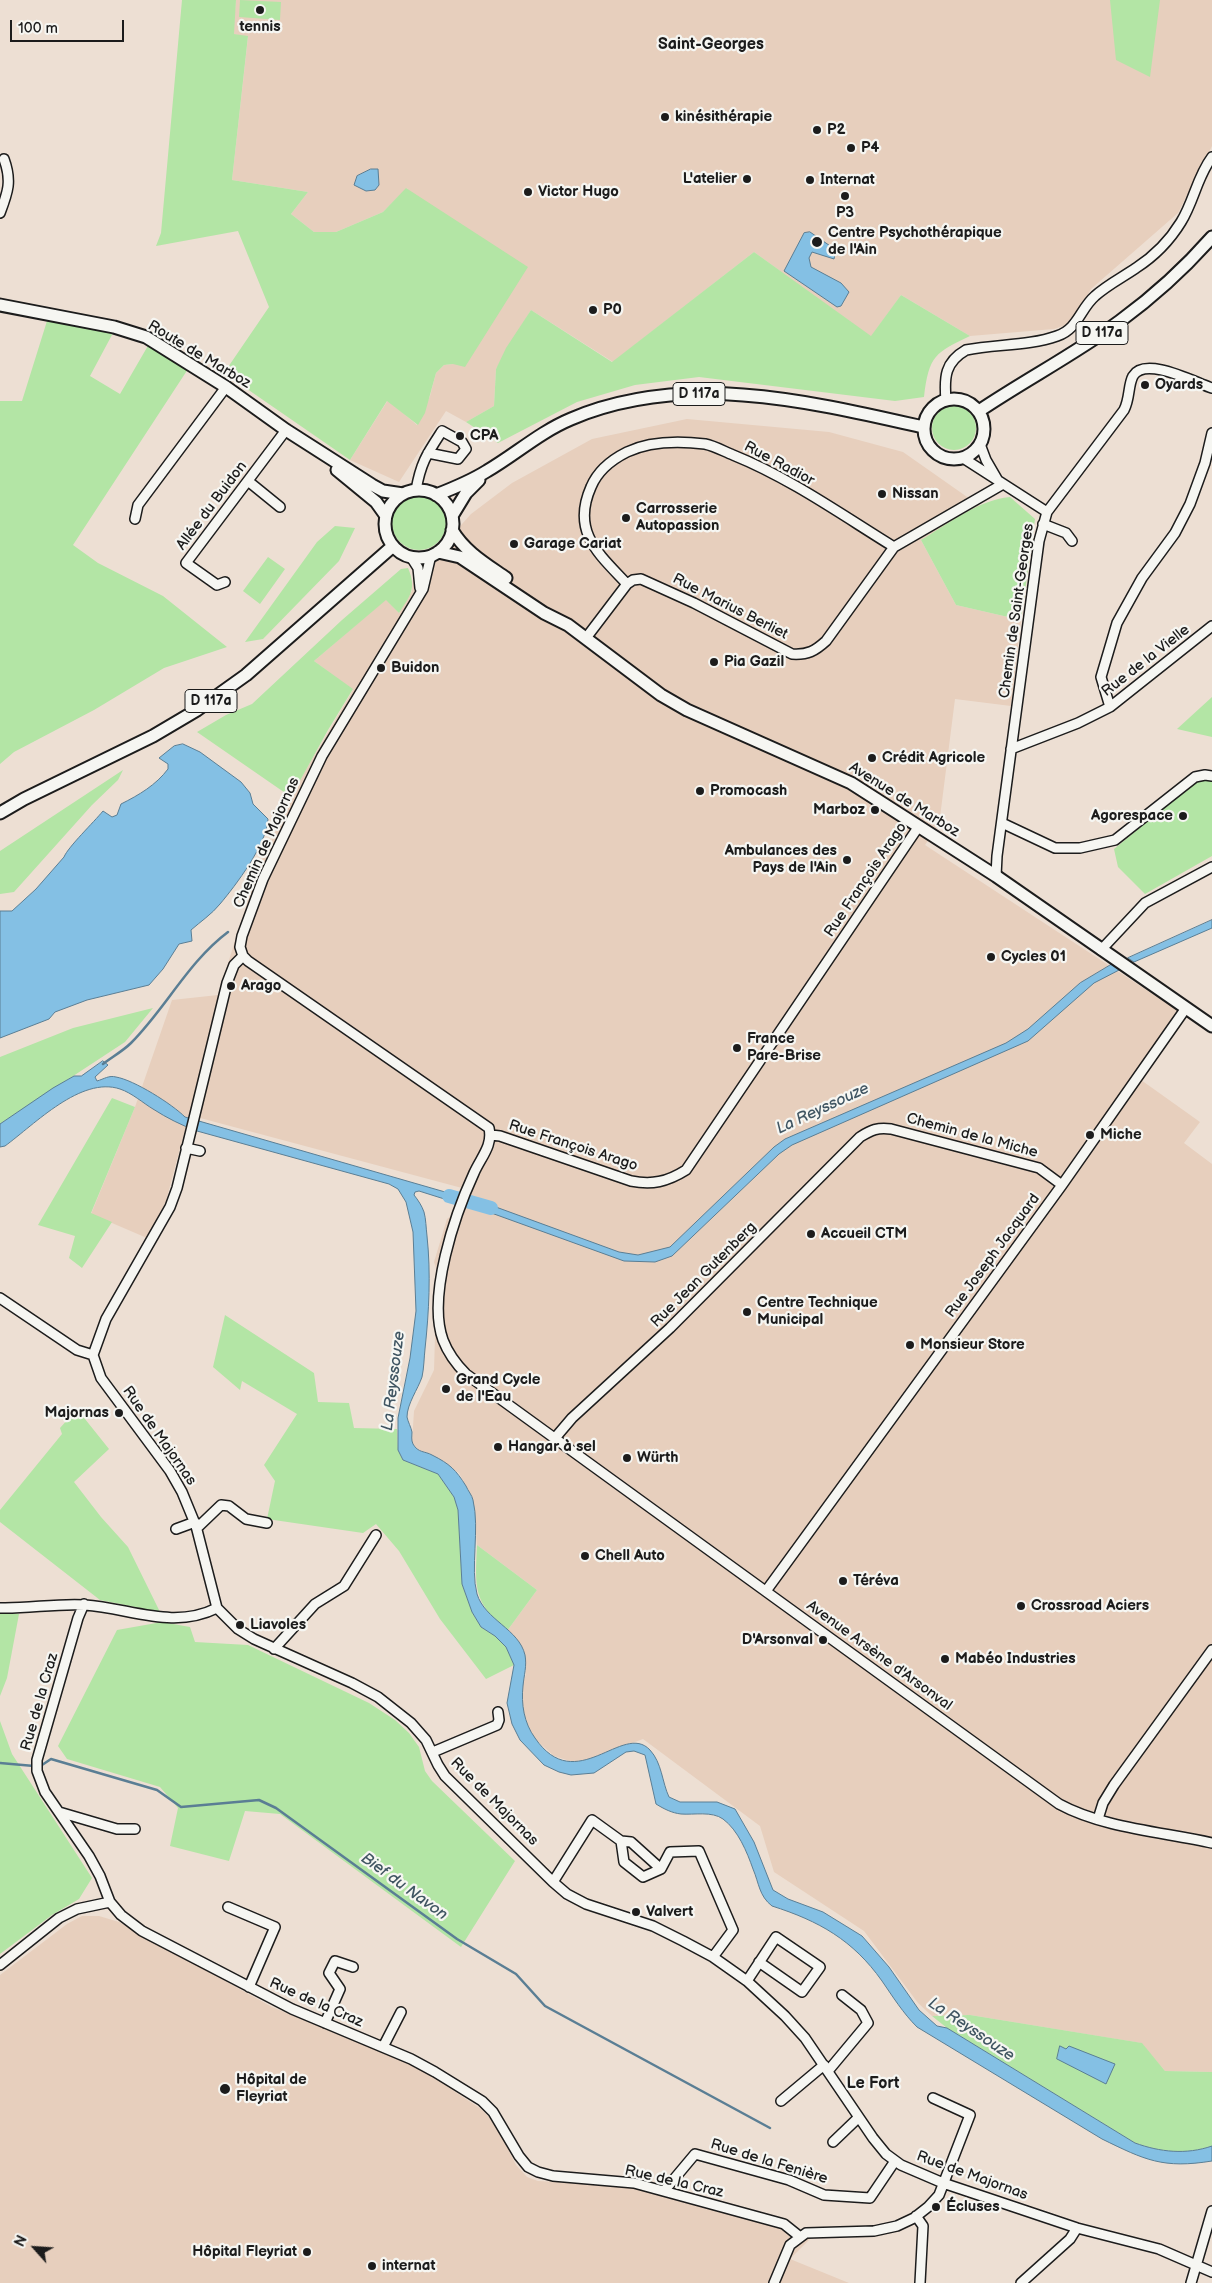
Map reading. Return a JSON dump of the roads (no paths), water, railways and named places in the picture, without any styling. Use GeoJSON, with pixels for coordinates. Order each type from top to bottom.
{"type":"FeatureCollection","features":[{"type":"Feature","properties":{"kind":"main road","name":"D 117a"},"geometry":{"type":"LineString","coordinates":[[978,411],[1119,322],[1188,265],[1212,237]]}},
{"type":"Feature","properties":{"kind":"main road","name":"Route de Marboz"},"geometry":{"type":"LineString","coordinates":[[0,306],[114,327],[138,334],[160,345],[226,387],[286,430],[372,486],[383,491],[403,494]]}},
{"type":"Feature","properties":{"kind":"main road","name":"D 117a"},"geometry":{"type":"LineString","coordinates":[[436,494],[460,486],[489,470],[526,444],[572,419],[626,402],[676,395],[732,393],[865,414],[924,428]]}},
{"type":"Feature","properties":{"kind":"main road"},"geometry":{"type":"LineString","coordinates":[[946,400],[964,400],[978,411],[984,427],[980,444],[976,450],[963,458],[954,459],[935,453],[924,437],[924,428],[930,410],[946,400]]}},
{"type":"Feature","properties":{"kind":"main road","name":"Route de Marboz"},"geometry":{"type":"LineString","coordinates":[[286,430],[360,487],[376,502],[386,516]]}},
{"type":"Feature","properties":{"kind":"main road","name":"D 117a"},"geometry":{"type":"LineString","coordinates":[[452,516],[466,493],[489,470]]}},
{"type":"Feature","properties":{"kind":"main road"},"geometry":{"type":"LineString","coordinates":[[416,490],[436,494],[444,501],[452,516],[452,530],[444,546],[434,554],[411,557],[393,546],[386,532],[386,516],[389,507],[403,494],[416,490]]}},
{"type":"Feature","properties":{"kind":"main road","name":"Avenue de Marboz"},"geometry":{"type":"LineString","coordinates":[[452,530],[459,541],[470,552],[556,612],[568,625]]}},
{"type":"Feature","properties":{"kind":"main road","name":"D 117a"},"geometry":{"type":"LineString","coordinates":[[0,813],[24,799],[153,736],[197,710],[246,675],[393,546]]}},
{"type":"Feature","properties":{"kind":"main road","name":"Avenue de Marboz"},"geometry":{"type":"LineString","coordinates":[[434,554],[460,558],[544,613],[568,625],[661,694],[687,710],[836,775],[996,876],[1212,1026]]}},
{"type":"Feature","properties":{"kind":"street"},"geometry":{"type":"LineString","coordinates":[[946,400],[946,372],[954,358],[959,354],[966,350],[1037,340],[1066,332],[1075,324],[1095,295],[1148,260],[1180,223],[1187,212],[1199,178],[1212,158]]}},
{"type":"Feature","properties":{"kind":"street"},"geometry":{"type":"LineString","coordinates":[[0,213],[9,186],[9,172],[4,159]]}},
{"type":"Feature","properties":{"kind":"street","name":"Chemin de Saint-Georges"},"geometry":{"type":"LineString","coordinates":[[996,876],[1039,541],[1047,512],[1124,410],[1129,400],[1132,377],[1138,370],[1151,367],[1212,388]]}},
{"type":"Feature","properties":{"kind":"street"},"geometry":{"type":"LineString","coordinates":[[134,519],[138,505],[226,387]]}},
{"type":"Feature","properties":{"kind":"street","name":"Allée du Buidon"},"geometry":{"type":"LineString","coordinates":[[225,582],[217,585],[186,562],[286,430]]}},
{"type":"Feature","properties":{"kind":"street"},"geometry":{"type":"LineString","coordinates":[[1110,707],[1101,677],[1117,624],[1142,578],[1175,533],[1190,504],[1205,463],[1212,433]]}},
{"type":"Feature","properties":{"kind":"street","name":"Rue Radior"},"geometry":{"type":"LineString","coordinates":[[627,584],[593,546],[584,526],[584,503],[594,478],[612,459],[641,445],[669,442],[707,444],[758,465],[894,547]]}},
{"type":"Feature","properties":{"kind":"street"},"geometry":{"type":"LineString","coordinates":[[980,444],[986,460],[1001,483]]}},
{"type":"Feature","properties":{"kind":"street"},"geometry":{"type":"LineString","coordinates":[[416,490],[420,468],[428,453]]}},
{"type":"Feature","properties":{"kind":"street"},"geometry":{"type":"LineString","coordinates":[[963,458],[1047,512]]}},
{"type":"Feature","properties":{"kind":"street"},"geometry":{"type":"LineString","coordinates":[[248,481],[280,507]]}},
{"type":"Feature","properties":{"kind":"street","name":"Rue Marius Berliet"},"geometry":{"type":"LineString","coordinates":[[627,584],[633,580],[641,579],[694,603],[792,654],[804,655],[814,652],[826,641],[894,547],[1001,483]]}},
{"type":"Feature","properties":{"kind":"street"},"geometry":{"type":"LineString","coordinates":[[1044,524],[1066,533],[1072,541]]}},
{"type":"Feature","properties":{"kind":"street","name":"Chemin de Majornas"},"geometry":{"type":"LineString","coordinates":[[243,956],[240,947],[242,936],[263,879],[298,804],[339,725],[418,598],[426,582],[434,554]]}},
{"type":"Feature","properties":{"kind":"street"},"geometry":{"type":"LineString","coordinates":[[411,557],[420,577],[418,598]]}},
{"type":"Feature","properties":{"kind":"street"},"geometry":{"type":"LineString","coordinates":[[586,638],[627,584]]}},
{"type":"Feature","properties":{"kind":"street","name":"Rue de la Vielle"},"geometry":{"type":"LineString","coordinates":[[1012,749],[1078,723],[1110,707],[1212,626]]}},
{"type":"Feature","properties":{"kind":"street"},"geometry":{"type":"LineString","coordinates":[[1002,823],[1055,848],[1087,846],[1115,840],[1195,777],[1212,776]]}},
{"type":"Feature","properties":{"kind":"street","name":"Rue François Arago"},"geometry":{"type":"LineString","coordinates":[[243,956],[484,1122],[489,1128],[491,1135],[500,1136],[630,1181],[648,1184],[661,1182],[686,1170],[919,826]]}},
{"type":"Feature","properties":{"kind":"street"},"geometry":{"type":"LineString","coordinates":[[1101,950],[1145,903],[1212,867]]}},
{"type":"Feature","properties":{"kind":"street"},"geometry":{"type":"LineString","coordinates":[[0,1298],[77,1350],[93,1355],[106,1319],[170,1207],[177,1188],[230,971],[243,956]]}},
{"type":"Feature","properties":{"kind":"street","name":"Rue Joseph Jacquard"},"geometry":{"type":"LineString","coordinates":[[766,1591],[1062,1184],[1186,1008]]}},
{"type":"Feature","properties":{"kind":"street","name":"Chemin de la Miche"},"geometry":{"type":"LineString","coordinates":[[871,1130],[881,1127],[891,1129],[1039,1168],[1062,1184]]}},
{"type":"Feature","properties":{"kind":"street","name":"Rue Jean Gutenberg"},"geometry":{"type":"LineString","coordinates":[[555,1438],[572,1418],[651,1346],[860,1137],[871,1130]]}},
{"type":"Feature","properties":{"kind":"street","name":"Avenue Arsène d'Arsonval"},"geometry":{"type":"LineString","coordinates":[[491,1135],[490,1142],[474,1174],[459,1214],[442,1267],[439,1325],[442,1338],[453,1360],[466,1374],[1059,1804],[1075,1812],[1098,1819],[1212,1843]]}},
{"type":"Feature","properties":{"kind":"street"},"geometry":{"type":"LineString","coordinates":[[186,1148],[200,1151]]}},
{"type":"Feature","properties":{"kind":"street","name":"Rue de Majornas"},"geometry":{"type":"LineString","coordinates":[[93,1355],[101,1378],[170,1471],[182,1492],[196,1525],[217,1608],[246,1634],[378,1697],[411,1723],[426,1740],[445,1776],[567,1894],[586,1904],[653,1926],[713,1957],[747,1981],[785,2016],[826,2068],[858,2118],[886,2154],[895,2160],[943,2183],[1077,2228],[1159,2250],[1212,2272]]}},
{"type":"Feature","properties":{"kind":"street"},"geometry":{"type":"LineString","coordinates":[[176,1529],[196,1525],[222,1505],[229,1506],[246,1519],[267,1523]]}},
{"type":"Feature","properties":{"kind":"street"},"geometry":{"type":"LineString","coordinates":[[274,1649],[314,1604],[344,1586],[376,1536]]}},
{"type":"Feature","properties":{"kind":"street"},"geometry":{"type":"LineString","coordinates":[[0,1608],[84,1604],[157,1617],[190,1618],[217,1608]]}},
{"type":"Feature","properties":{"kind":"street","name":"Rue de la Craz"},"geometry":{"type":"LineString","coordinates":[[84,1604],[78,1618],[37,1760],[37,1771],[45,1792],[100,1876],[110,1902],[122,1915],[142,1930],[249,1987],[325,2023],[411,2058],[482,2101],[501,2124],[518,2156],[528,2167],[538,2172],[553,2176],[634,2183],[784,2224],[799,2236]]}},
{"type":"Feature","properties":{"kind":"street"},"geometry":{"type":"LineString","coordinates":[[1098,1819],[1114,1785],[1212,1650]]}},
{"type":"Feature","properties":{"kind":"street"},"geometry":{"type":"LineString","coordinates":[[433,1752],[498,1725],[500,1720],[498,1712]]}},
{"type":"Feature","properties":{"kind":"street"},"geometry":{"type":"LineString","coordinates":[[59,1812],[117,1829],[135,1829]]}},
{"type":"Feature","properties":{"kind":"street"},"geometry":{"type":"LineString","coordinates":[[553,1882],[592,1820],[622,1841],[631,1842],[661,1869]]}},
{"type":"Feature","properties":{"kind":"street"},"geometry":{"type":"LineString","coordinates":[[622,1841],[624,1862],[643,1877],[661,1869],[670,1852],[699,1851],[733,1930],[713,1957]]}},
{"type":"Feature","properties":{"kind":"street"},"geometry":{"type":"LineString","coordinates":[[0,1965],[59,1918],[77,1909],[110,1902]]}},
{"type":"Feature","properties":{"kind":"street"},"geometry":{"type":"LineString","coordinates":[[228,1907],[275,1927],[249,1987]]}},
{"type":"Feature","properties":{"kind":"street"},"geometry":{"type":"LineString","coordinates":[[747,1981],[759,1962],[776,1938],[820,1967],[802,1992],[759,1962]]}},
{"type":"Feature","properties":{"kind":"street"},"geometry":{"type":"LineString","coordinates":[[325,2023],[340,1990],[329,1973],[335,1961],[353,1967]]}},
{"type":"Feature","properties":{"kind":"street"},"geometry":{"type":"LineString","coordinates":[[781,2101],[826,2068],[868,2023],[861,2010],[842,1995]]}},
{"type":"Feature","properties":{"kind":"street"},"geometry":{"type":"LineString","coordinates":[[384,2047],[401,2012]]}},
{"type":"Feature","properties":{"kind":"street"},"geometry":{"type":"LineString","coordinates":[[774,2283],[790,2245],[799,2236],[806,2233],[874,2231],[897,2226],[916,2216],[938,2195],[970,2115],[933,2098]]}},
{"type":"Feature","properties":{"kind":"street"},"geometry":{"type":"LineString","coordinates":[[833,2142],[858,2118]]}},
{"type":"Feature","properties":{"kind":"street","name":"Rue de la Fenière"},"geometry":{"type":"LineString","coordinates":[[664,2192],[695,2154],[788,2180],[824,2195],[870,2198],[895,2160]]}},
{"type":"Feature","properties":{"kind":"street"},"geometry":{"type":"LineString","coordinates":[[1191,2283],[1212,2211]]}},
{"type":"Feature","properties":{"kind":"street"},"geometry":{"type":"LineString","coordinates":[[916,2216],[923,2226],[920,2283]]}},
{"type":"Feature","properties":{"kind":"street"},"geometry":{"type":"LineString","coordinates":[[1020,2283],[1070,2239],[1077,2228]]}},
{"type":"Feature","properties":{"kind":"water"},"geometry":{"type":"Polygon","coordinates":[[[371,169],[378,169],[379,185],[375,190],[366,191],[354,185],[357,176],[371,169]]]}},
{"type":"Feature","properties":{"kind":"water"},"geometry":{"type":"Polygon","coordinates":[[[810,232],[836,250],[834,259],[812,252],[809,258],[811,267],[841,283],[849,292],[841,306],[837,307],[784,271],[804,233],[810,232]]]}},
{"type":"Feature","properties":{"kind":"water"},"geometry":{"type":"Polygon","coordinates":[[[183,744],[200,752],[241,782],[250,793],[253,804],[268,819],[262,840],[250,864],[217,908],[191,930],[192,941],[179,944],[163,969],[149,985],[87,1000],[55,1012],[49,1019],[0,1038],[0,911],[12,911],[36,889],[103,811],[112,817],[117,815],[121,804],[153,785],[168,769],[168,764],[159,758],[174,746],[183,744]]]}},
{"type":"Feature","properties":{"kind":"water"},"geometry":{"type":"Polygon","coordinates":[[[1212,920],[1212,928],[1134,962],[1128,958],[1212,920]]]}},
{"type":"Feature","properties":{"kind":"water"},"geometry":{"type":"Polygon","coordinates":[[[1114,963],[1123,968],[1094,983],[1028,1041],[792,1145],[779,1154],[672,1256],[655,1262],[624,1261],[472,1206],[474,1199],[619,1252],[638,1255],[670,1247],[774,1147],[785,1139],[1006,1043],[1028,1029],[1080,983],[1114,963]]]}},
{"type":"Feature","properties":{"kind":"water"},"geometry":{"type":"Polygon","coordinates":[[[103,1061],[108,1065],[95,1077],[97,1081],[109,1077],[124,1079],[162,1099],[185,1117],[459,1196],[457,1203],[419,1191],[415,1192],[414,1195],[424,1212],[425,1218],[429,1264],[429,1292],[423,1374],[407,1412],[407,1417],[412,1432],[412,1442],[415,1447],[438,1458],[452,1468],[472,1496],[476,1523],[474,1572],[477,1594],[487,1611],[522,1646],[526,1659],[522,1700],[524,1713],[531,1732],[551,1755],[566,1761],[582,1761],[626,1744],[639,1744],[650,1750],[657,1761],[669,1797],[680,1802],[717,1802],[735,1809],[754,1842],[773,1890],[788,1899],[823,1912],[862,1936],[889,1967],[919,2010],[937,2026],[947,2028],[1135,2143],[1154,2149],[1173,2151],[1193,2151],[1212,2146],[1212,2161],[1180,2164],[1167,2163],[1155,2161],[1130,2152],[1102,2139],[917,2027],[871,1967],[847,1943],[805,1918],[772,1906],[764,1898],[751,1862],[741,1842],[733,1829],[723,1819],[708,1814],[678,1813],[656,1804],[645,1755],[634,1751],[626,1752],[594,1773],[571,1775],[544,1765],[520,1740],[512,1724],[507,1703],[514,1665],[506,1647],[495,1636],[481,1627],[472,1612],[462,1584],[458,1510],[454,1497],[438,1474],[403,1460],[398,1450],[398,1418],[410,1358],[416,1311],[413,1232],[406,1202],[398,1189],[389,1184],[197,1131],[180,1124],[120,1089],[105,1087],[90,1089],[59,1104],[5,1146],[0,1147],[0,1124],[53,1088],[74,1076],[81,1076],[103,1061]]]}},
{"type":"Feature","properties":{"kind":"water"},"geometry":{"type":"Polygon","coordinates":[[[1060,2046],[1066,2049],[1069,2046],[1115,2064],[1106,2084],[1057,2059],[1060,2046]]]}},
{"type":"Feature","properties":{"kind":"waterway"},"geometry":{"type":"LineString","coordinates":[[103,1064],[131,1043],[201,957],[228,932]]}},
{"type":"Feature","properties":{"kind":"waterway","name":"La Reyssouze"},"geometry":{"type":"LineString","coordinates":[[449,1196],[491,1208]]}},
{"type":"Feature","properties":{"kind":"waterway","name":"Bief du Navon"},"geometry":{"type":"LineString","coordinates":[[39,1767],[51,1759],[157,1790],[181,1807],[259,1800],[276,1808],[457,1939],[516,1974],[545,2006],[770,2128]]}},
{"type":"Feature","properties":{"kind":"waterway","name":"Bief du Navon"},"geometry":{"type":"LineString","coordinates":[[0,1763],[34,1766]]}},
{"type":"Feature","properties":{"kind":"place","name":"tennis"},"geometry":{"type":"Point","coordinates":[260,10]}},
{"type":"Feature","properties":{"kind":"place","name":"kinésithérapie"},"geometry":{"type":"Point","coordinates":[665,117]}},
{"type":"Feature","properties":{"kind":"place","name":"P2"},"geometry":{"type":"Point","coordinates":[817,130]}},
{"type":"Feature","properties":{"kind":"place","name":"P4"},"geometry":{"type":"Point","coordinates":[851,148]}},
{"type":"Feature","properties":{"kind":"place","name":"L'atelier"},"geometry":{"type":"Point","coordinates":[747,179]}},
{"type":"Feature","properties":{"kind":"place","name":"Internat"},"geometry":{"type":"Point","coordinates":[810,180]}},
{"type":"Feature","properties":{"kind":"place","name":"Victor Hugo"},"geometry":{"type":"Point","coordinates":[528,192]}},
{"type":"Feature","properties":{"kind":"place","name":"P3"},"geometry":{"type":"Point","coordinates":[845,196]}},
{"type":"Feature","properties":{"kind":"place","name":"Centre Psychothérapique de l'Ain"},"geometry":{"type":"Point","coordinates":[817,242]}},
{"type":"Feature","properties":{"kind":"place","name":"P0"},"geometry":{"type":"Point","coordinates":[593,310]}},
{"type":"Feature","properties":{"kind":"place","name":"Oyards"},"geometry":{"type":"Point","coordinates":[1145,385]}},
{"type":"Feature","properties":{"kind":"place","name":"CPA"},"geometry":{"type":"Point","coordinates":[460,436]}},
{"type":"Feature","properties":{"kind":"place","name":"Nissan"},"geometry":{"type":"Point","coordinates":[882,494]}},
{"type":"Feature","properties":{"kind":"place","name":"Carrosserie Autopassion"},"geometry":{"type":"Point","coordinates":[626,518]}},
{"type":"Feature","properties":{"kind":"place","name":"Garage Cariat"},"geometry":{"type":"Point","coordinates":[514,544]}},
{"type":"Feature","properties":{"kind":"place","name":"Pia Gazil"},"geometry":{"type":"Point","coordinates":[714,662]}},
{"type":"Feature","properties":{"kind":"place","name":"Buidon"},"geometry":{"type":"Point","coordinates":[381,668]}},
{"type":"Feature","properties":{"kind":"place","name":"Crédit Agricole"},"geometry":{"type":"Point","coordinates":[872,758]}},
{"type":"Feature","properties":{"kind":"place","name":"Promocash"},"geometry":{"type":"Point","coordinates":[700,791]}},
{"type":"Feature","properties":{"kind":"place","name":"Marboz"},"geometry":{"type":"Point","coordinates":[875,810]}},
{"type":"Feature","properties":{"kind":"place","name":"Agorespace"},"geometry":{"type":"Point","coordinates":[1183,816]}},
{"type":"Feature","properties":{"kind":"place","name":"Ambulances des Pays de l'Ain"},"geometry":{"type":"Point","coordinates":[847,860]}},
{"type":"Feature","properties":{"kind":"place","name":"Cycles 01"},"geometry":{"type":"Point","coordinates":[991,957]}},
{"type":"Feature","properties":{"kind":"place","name":"Arago"},"geometry":{"type":"Point","coordinates":[231,986]}},
{"type":"Feature","properties":{"kind":"place","name":"France Pare-Brise"},"geometry":{"type":"Point","coordinates":[737,1048]}},
{"type":"Feature","properties":{"kind":"place","name":"Miche"},"geometry":{"type":"Point","coordinates":[1090,1135]}},
{"type":"Feature","properties":{"kind":"place","name":"Accueil CTM"},"geometry":{"type":"Point","coordinates":[811,1234]}},
{"type":"Feature","properties":{"kind":"place","name":"Centre Technique Municipal"},"geometry":{"type":"Point","coordinates":[747,1312]}},
{"type":"Feature","properties":{"kind":"place","name":"Monsieur Store"},"geometry":{"type":"Point","coordinates":[910,1345]}},
{"type":"Feature","properties":{"kind":"place","name":"Grand Cycle de l'Eau"},"geometry":{"type":"Point","coordinates":[446,1389]}},
{"type":"Feature","properties":{"kind":"place","name":"Majornas"},"geometry":{"type":"Point","coordinates":[119,1413]}},
{"type":"Feature","properties":{"kind":"place","name":"Hangar à sel"},"geometry":{"type":"Point","coordinates":[498,1447]}},
{"type":"Feature","properties":{"kind":"place","name":"Würth"},"geometry":{"type":"Point","coordinates":[627,1458]}},
{"type":"Feature","properties":{"kind":"place","name":"Chell Auto"},"geometry":{"type":"Point","coordinates":[585,1556]}},
{"type":"Feature","properties":{"kind":"place","name":"Téréva"},"geometry":{"type":"Point","coordinates":[843,1581]}},
{"type":"Feature","properties":{"kind":"place","name":"Crossroad Aciers"},"geometry":{"type":"Point","coordinates":[1021,1606]}},
{"type":"Feature","properties":{"kind":"place","name":"Liavoles"},"geometry":{"type":"Point","coordinates":[240,1625]}},
{"type":"Feature","properties":{"kind":"place","name":"D'Arsonval"},"geometry":{"type":"Point","coordinates":[823,1640]}},
{"type":"Feature","properties":{"kind":"place","name":"Mabéo Industries"},"geometry":{"type":"Point","coordinates":[945,1659]}},
{"type":"Feature","properties":{"kind":"place","name":"Valvert"},"geometry":{"type":"Point","coordinates":[636,1912]}},
{"type":"Feature","properties":{"kind":"place","name":"Hôpital de Fleyriat"},"geometry":{"type":"Point","coordinates":[225,2089]}},
{"type":"Feature","properties":{"kind":"place","name":"Écluses"},"geometry":{"type":"Point","coordinates":[936,2207]}},
{"type":"Feature","properties":{"kind":"place","name":"Hôpital Fleyriat"},"geometry":{"type":"Point","coordinates":[307,2252]}},
{"type":"Feature","properties":{"kind":"place","name":"internat"},"geometry":{"type":"Point","coordinates":[372,2266]}},
{"type":"Feature","properties":{"kind":"district","name":"Saint-Georges"},"geometry":{"type":"Point","coordinates":[711,45]}},
{"type":"Feature","properties":{"kind":"district","name":"Le Fort"},"geometry":{"type":"Point","coordinates":[873,2084]}}]}
